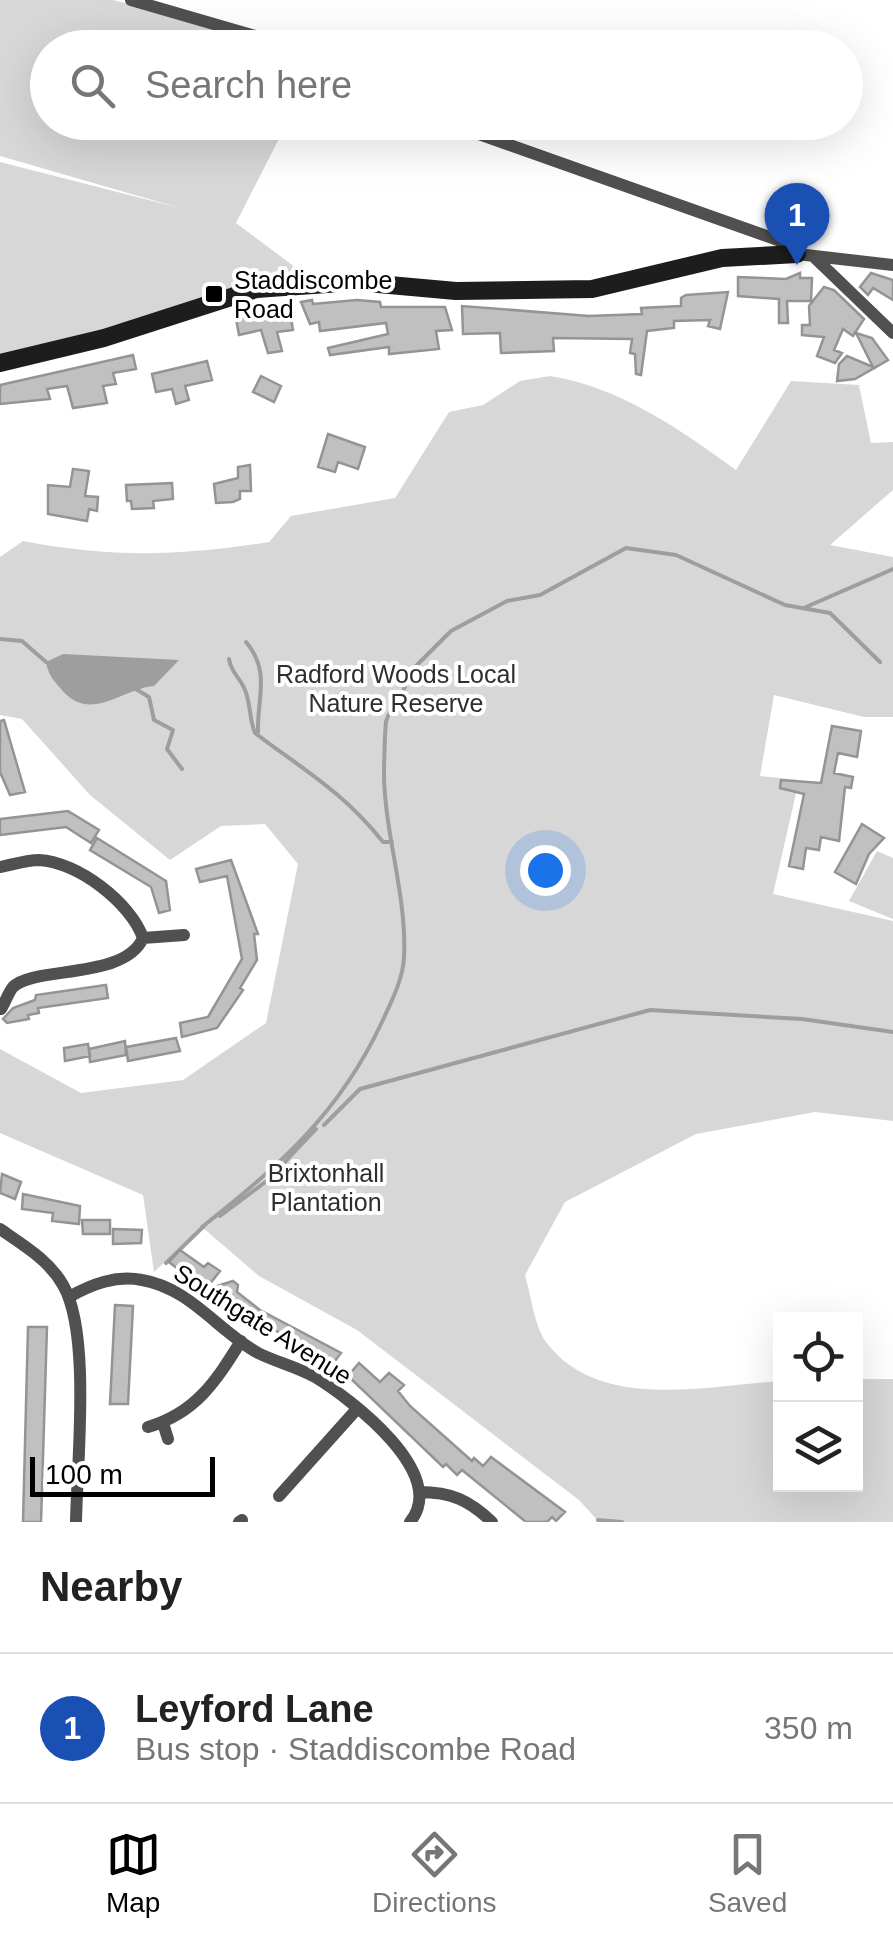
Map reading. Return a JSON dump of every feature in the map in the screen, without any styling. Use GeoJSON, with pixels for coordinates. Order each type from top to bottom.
{"type":"FeatureCollection","features":[{"type":"Feature","properties":{"kind":"street"},"geometry":{"type":"LineString","coordinates":[[131,0],[235,30]]}},
{"type":"Feature","properties":{"kind":"street"},"geometry":{"type":"LineString","coordinates":[[496,140],[778,240],[804,255],[893,333]]}},
{"type":"Feature","properties":{"kind":"street"},"geometry":{"type":"LineString","coordinates":[[0,363],[104,338],[256,289],[356,282],[456,291],[572,290],[693,268],[722,258],[804,255],[893,265]]}},
{"type":"Feature","properties":{"kind":"street"},"geometry":{"type":"LineString","coordinates":[[0,867],[36,860],[66,868],[122,905],[144,938]]}},
{"type":"Feature","properties":{"kind":"street"},"geometry":{"type":"LineString","coordinates":[[144,938],[184,935]]}},
{"type":"Feature","properties":{"kind":"street"},"geometry":{"type":"LineString","coordinates":[[1,1009],[14,986],[108,963],[134,952],[144,938]]}},
{"type":"Feature","properties":{"kind":"street"},"geometry":{"type":"LineString","coordinates":[[0,1229],[46,1262],[69,1297],[78,1338],[76,1522]]}},
{"type":"Feature","properties":{"kind":"street","name":"Southgate Avenue"},"geometry":{"type":"LineString","coordinates":[[69,1297],[115,1279],[139,1279],[186,1298],[241,1341],[312,1376],[356,1410],[407,1457],[416,1473],[419,1492]]}},
{"type":"Feature","properties":{"kind":"street"},"geometry":{"type":"LineString","coordinates":[[168,1439],[156,1425],[209,1392],[241,1341]]}},
{"type":"Feature","properties":{"kind":"street"},"geometry":{"type":"LineString","coordinates":[[282,1486],[356,1410]]}},
{"type":"Feature","properties":{"kind":"street"},"geometry":{"type":"LineString","coordinates":[[410,1522],[419,1492],[445,1492],[463,1499],[492,1522]]}},
{"type":"Feature","properties":{"kind":"green space"},"geometry":{"type":"Polygon","coordinates":[[[0,0],[113,0],[230,30],[30,30],[30,140],[278,140],[236,223],[319,285],[140,325],[0,363],[0,162],[180,208],[0,156],[0,0]]]}},
{"type":"Feature","properties":{"kind":"green space","name":"Radford Woods Local Nature Reserve"},"geometry":{"type":"Polygon","coordinates":[[[550,376],[601,390],[649,412],[736,470],[791,381],[859,385],[871,443],[893,442],[893,490],[830,545],[893,557],[893,717],[864,717],[774,695],[760,776],[799,780],[773,894],[893,921],[893,1121],[815,1112],[696,1134],[565,1202],[525,1275],[546,1342],[568,1364],[594,1378],[655,1390],[773,1382],[773,1492],[863,1492],[863,1379],[893,1379],[893,1522],[599,1522],[579,1500],[357,1330],[259,1276],[202,1227],[154,1272],[143,1195],[0,1133],[0,1049],[81,1093],[183,1080],[266,1023],[298,864],[265,824],[221,826],[170,860],[90,795],[22,719],[0,715],[0,557],[23,541],[146,553],[269,542],[291,516],[395,498],[449,412],[483,405],[520,381],[550,376]]]}},
{"type":"Feature","properties":{"kind":"green space"},"geometry":{"type":"Polygon","coordinates":[[[877,851],[893,858],[893,919],[849,901],[877,851]]]}},
{"type":"Feature","properties":{"kind":"shaded area"},"geometry":{"type":"Polygon","coordinates":[[[63,654],[179,660],[154,686],[106,702],[83,704],[61,689],[48,670],[46,662],[63,654]]]}},
{"type":"Feature","properties":{"kind":"building"},"geometry":{"type":"Polygon","coordinates":[[[800,273],[800,278],[812,278],[811,301],[787,301],[788,323],[779,323],[779,299],[738,296],[738,277],[786,279],[800,273]]]}},
{"type":"Feature","properties":{"kind":"building"},"geometry":{"type":"Polygon","coordinates":[[[871,273],[893,280],[893,300],[873,288],[868,295],[860,287],[871,273]]]}},
{"type":"Feature","properties":{"kind":"building"},"geometry":{"type":"Polygon","coordinates":[[[824,287],[834,290],[864,319],[853,336],[843,329],[834,350],[842,353],[835,363],[817,356],[824,337],[802,335],[802,325],[810,325],[809,306],[824,287]]]}},
{"type":"Feature","properties":{"kind":"building"},"geometry":{"type":"Polygon","coordinates":[[[728,292],[720,329],[708,326],[710,320],[674,321],[674,328],[647,331],[641,375],[636,374],[635,354],[630,353],[632,339],[553,338],[554,351],[501,353],[500,333],[463,334],[462,306],[589,316],[642,314],[641,308],[681,306],[681,298],[686,295],[728,292]]]}},
{"type":"Feature","properties":{"kind":"building"},"geometry":{"type":"Polygon","coordinates":[[[312,300],[313,304],[357,300],[380,302],[381,307],[445,307],[452,330],[436,331],[439,349],[389,354],[389,347],[330,355],[328,348],[388,334],[386,323],[320,331],[319,322],[310,324],[301,302],[312,300]]]}},
{"type":"Feature","properties":{"kind":"building"},"geometry":{"type":"Polygon","coordinates":[[[262,305],[263,310],[289,306],[293,330],[277,332],[282,351],[268,353],[261,330],[239,335],[235,313],[262,305]]]}},
{"type":"Feature","properties":{"kind":"building"},"geometry":{"type":"Polygon","coordinates":[[[856,333],[872,338],[888,360],[855,379],[837,381],[839,364],[847,356],[873,367],[856,333]]]}},
{"type":"Feature","properties":{"kind":"building"},"geometry":{"type":"Polygon","coordinates":[[[133,355],[136,369],[113,373],[116,384],[103,386],[107,403],[73,408],[67,386],[47,389],[50,399],[0,404],[0,385],[133,355]]]}},
{"type":"Feature","properties":{"kind":"building"},"geometry":{"type":"Polygon","coordinates":[[[207,361],[212,380],[185,386],[189,400],[176,404],[172,389],[156,392],[152,374],[207,361]]]}},
{"type":"Feature","properties":{"kind":"building"},"geometry":{"type":"Polygon","coordinates":[[[261,376],[281,386],[274,402],[253,392],[261,376]]]}},
{"type":"Feature","properties":{"kind":"building"},"geometry":{"type":"Polygon","coordinates":[[[328,434],[365,447],[358,469],[338,462],[335,472],[318,467],[328,434]]]}},
{"type":"Feature","properties":{"kind":"building"},"geometry":{"type":"Polygon","coordinates":[[[250,465],[251,491],[240,491],[240,499],[233,502],[216,503],[214,484],[238,478],[238,467],[250,465]]]}},
{"type":"Feature","properties":{"kind":"building"},"geometry":{"type":"Polygon","coordinates":[[[73,469],[89,471],[85,496],[98,497],[97,511],[89,509],[87,521],[48,514],[48,485],[70,487],[73,469]]]}},
{"type":"Feature","properties":{"kind":"building"},"geometry":{"type":"Polygon","coordinates":[[[172,483],[173,499],[153,501],[154,508],[132,509],[131,501],[127,501],[126,485],[172,483]]]}},
{"type":"Feature","properties":{"kind":"building"},"geometry":{"type":"Polygon","coordinates":[[[4,720],[25,792],[10,795],[0,772],[0,721],[4,720]]]}},
{"type":"Feature","properties":{"kind":"building"},"geometry":{"type":"Polygon","coordinates":[[[832,726],[861,731],[857,757],[838,753],[834,773],[853,777],[851,788],[845,787],[839,841],[821,837],[819,850],[806,848],[803,869],[789,866],[804,794],[780,788],[781,780],[821,783],[832,726]]]}},
{"type":"Feature","properties":{"kind":"building"},"geometry":{"type":"Polygon","coordinates":[[[68,811],[99,830],[91,843],[66,827],[0,835],[0,819],[68,811]]]}},
{"type":"Feature","properties":{"kind":"building"},"geometry":{"type":"Polygon","coordinates":[[[862,824],[884,838],[869,854],[856,884],[835,872],[862,824]]]}},
{"type":"Feature","properties":{"kind":"building"},"geometry":{"type":"Polygon","coordinates":[[[97,838],[166,881],[170,910],[159,913],[151,887],[90,850],[97,838]]]}},
{"type":"Feature","properties":{"kind":"building"},"geometry":{"type":"Polygon","coordinates":[[[231,860],[258,934],[254,934],[257,960],[240,988],[243,990],[217,1028],[182,1037],[180,1023],[208,1017],[242,959],[227,876],[200,882],[196,869],[231,860]]]}},
{"type":"Feature","properties":{"kind":"building"},"geometry":{"type":"Polygon","coordinates":[[[106,985],[108,998],[38,1008],[39,1013],[28,1015],[29,1019],[7,1023],[3,1019],[13,1008],[35,1000],[36,995],[106,985]]]}},
{"type":"Feature","properties":{"kind":"building"},"geometry":{"type":"Polygon","coordinates":[[[176,1038],[180,1051],[128,1061],[126,1047],[176,1038]]]}},
{"type":"Feature","properties":{"kind":"building"},"geometry":{"type":"Polygon","coordinates":[[[125,1041],[126,1055],[90,1062],[89,1049],[125,1041]]]}},
{"type":"Feature","properties":{"kind":"building"},"geometry":{"type":"Polygon","coordinates":[[[88,1044],[90,1056],[65,1061],[64,1048],[88,1044]]]}},
{"type":"Feature","properties":{"kind":"building"},"geometry":{"type":"Polygon","coordinates":[[[2,1174],[21,1182],[15,1199],[0,1193],[2,1174]]]}},
{"type":"Feature","properties":{"kind":"building"},"geometry":{"type":"Polygon","coordinates":[[[23,1194],[80,1206],[79,1224],[52,1221],[53,1213],[22,1209],[23,1194]]]}},
{"type":"Feature","properties":{"kind":"building"},"geometry":{"type":"Polygon","coordinates":[[[82,1220],[110,1220],[110,1234],[83,1234],[82,1220]]]}},
{"type":"Feature","properties":{"kind":"building"},"geometry":{"type":"Polygon","coordinates":[[[113,1229],[142,1230],[141,1243],[113,1244],[113,1229]]]}},
{"type":"Feature","properties":{"kind":"building"},"geometry":{"type":"Polygon","coordinates":[[[180,1250],[204,1267],[208,1263],[220,1271],[205,1290],[169,1262],[180,1250]]]}},
{"type":"Feature","properties":{"kind":"building"},"geometry":{"type":"Polygon","coordinates":[[[233,1281],[238,1285],[237,1292],[260,1310],[341,1353],[331,1366],[270,1327],[266,1331],[248,1316],[245,1320],[205,1290],[233,1281]]]}},
{"type":"Feature","properties":{"kind":"building"},"geometry":{"type":"Polygon","coordinates":[[[115,1305],[133,1306],[128,1404],[110,1404],[115,1305]]]}},
{"type":"Feature","properties":{"kind":"building"},"geometry":{"type":"Polygon","coordinates":[[[28,1327],[47,1327],[41,1522],[23,1522],[28,1327]]]}},
{"type":"Feature","properties":{"kind":"building"},"geometry":{"type":"Polygon","coordinates":[[[359,1363],[380,1382],[389,1373],[404,1385],[398,1391],[410,1406],[472,1461],[474,1458],[483,1466],[491,1457],[565,1512],[556,1521],[552,1517],[547,1522],[526,1522],[462,1470],[457,1475],[446,1464],[443,1467],[348,1376],[359,1363]]]}},
{"type":"Feature","properties":{"kind":"waterway"},"geometry":{"type":"LineString","coordinates":[[202,1227],[282,1159],[327,1111],[365,1055],[393,999],[403,966],[404,934],[385,798],[386,722],[407,675],[451,631],[507,601],[540,595],[626,548],[676,555],[785,605],[830,613],[880,662]]}},
{"type":"Feature","properties":{"kind":"waterway"},"geometry":{"type":"LineString","coordinates":[[806,607],[893,569]]}},
{"type":"Feature","properties":{"kind":"waterway"},"geometry":{"type":"LineString","coordinates":[[0,639],[22,641],[46,662]]}},
{"type":"Feature","properties":{"kind":"waterway"},"geometry":{"type":"LineString","coordinates":[[246,642],[261,674],[258,732]]}},
{"type":"Feature","properties":{"kind":"waterway"},"geometry":{"type":"LineString","coordinates":[[229,659],[247,695],[255,733],[338,795],[383,842],[392,842]]}},
{"type":"Feature","properties":{"kind":"waterway"},"geometry":{"type":"LineString","coordinates":[[134,688],[149,697],[154,720],[173,730],[167,749],[182,769]]}},
{"type":"Feature","properties":{"kind":"waterway"},"geometry":{"type":"LineString","coordinates":[[324,1125],[360,1089],[650,1010],[802,1019],[893,1032]]}},
{"type":"Feature","properties":{"kind":"waterway"},"geometry":{"type":"LineString","coordinates":[[220,1216],[268,1180],[316,1129]]}},
{"type":"Feature","properties":{"kind":"waterway"},"geometry":{"type":"LineString","coordinates":[[166,1263],[204,1226]]}},
{"type":"Feature","properties":{"kind":"waterway"},"geometry":{"type":"LineString","coordinates":[[598,1520],[622,1522]]}},
{"type":"Feature","properties":{"kind":"place","name":"Leyford Lane"},"geometry":{"type":"Point","coordinates":[797,265]}},
{"type":"Feature","properties":{"kind":"place","name":"Staddiscombe Road"},"geometry":{"type":"Point","coordinates":[214,294]}},
{"type":"Feature","properties":{"kind":"park label","name":"Brixtonhall Plantation"},"geometry":{"type":"Point","coordinates":[326,1188]}}]}
